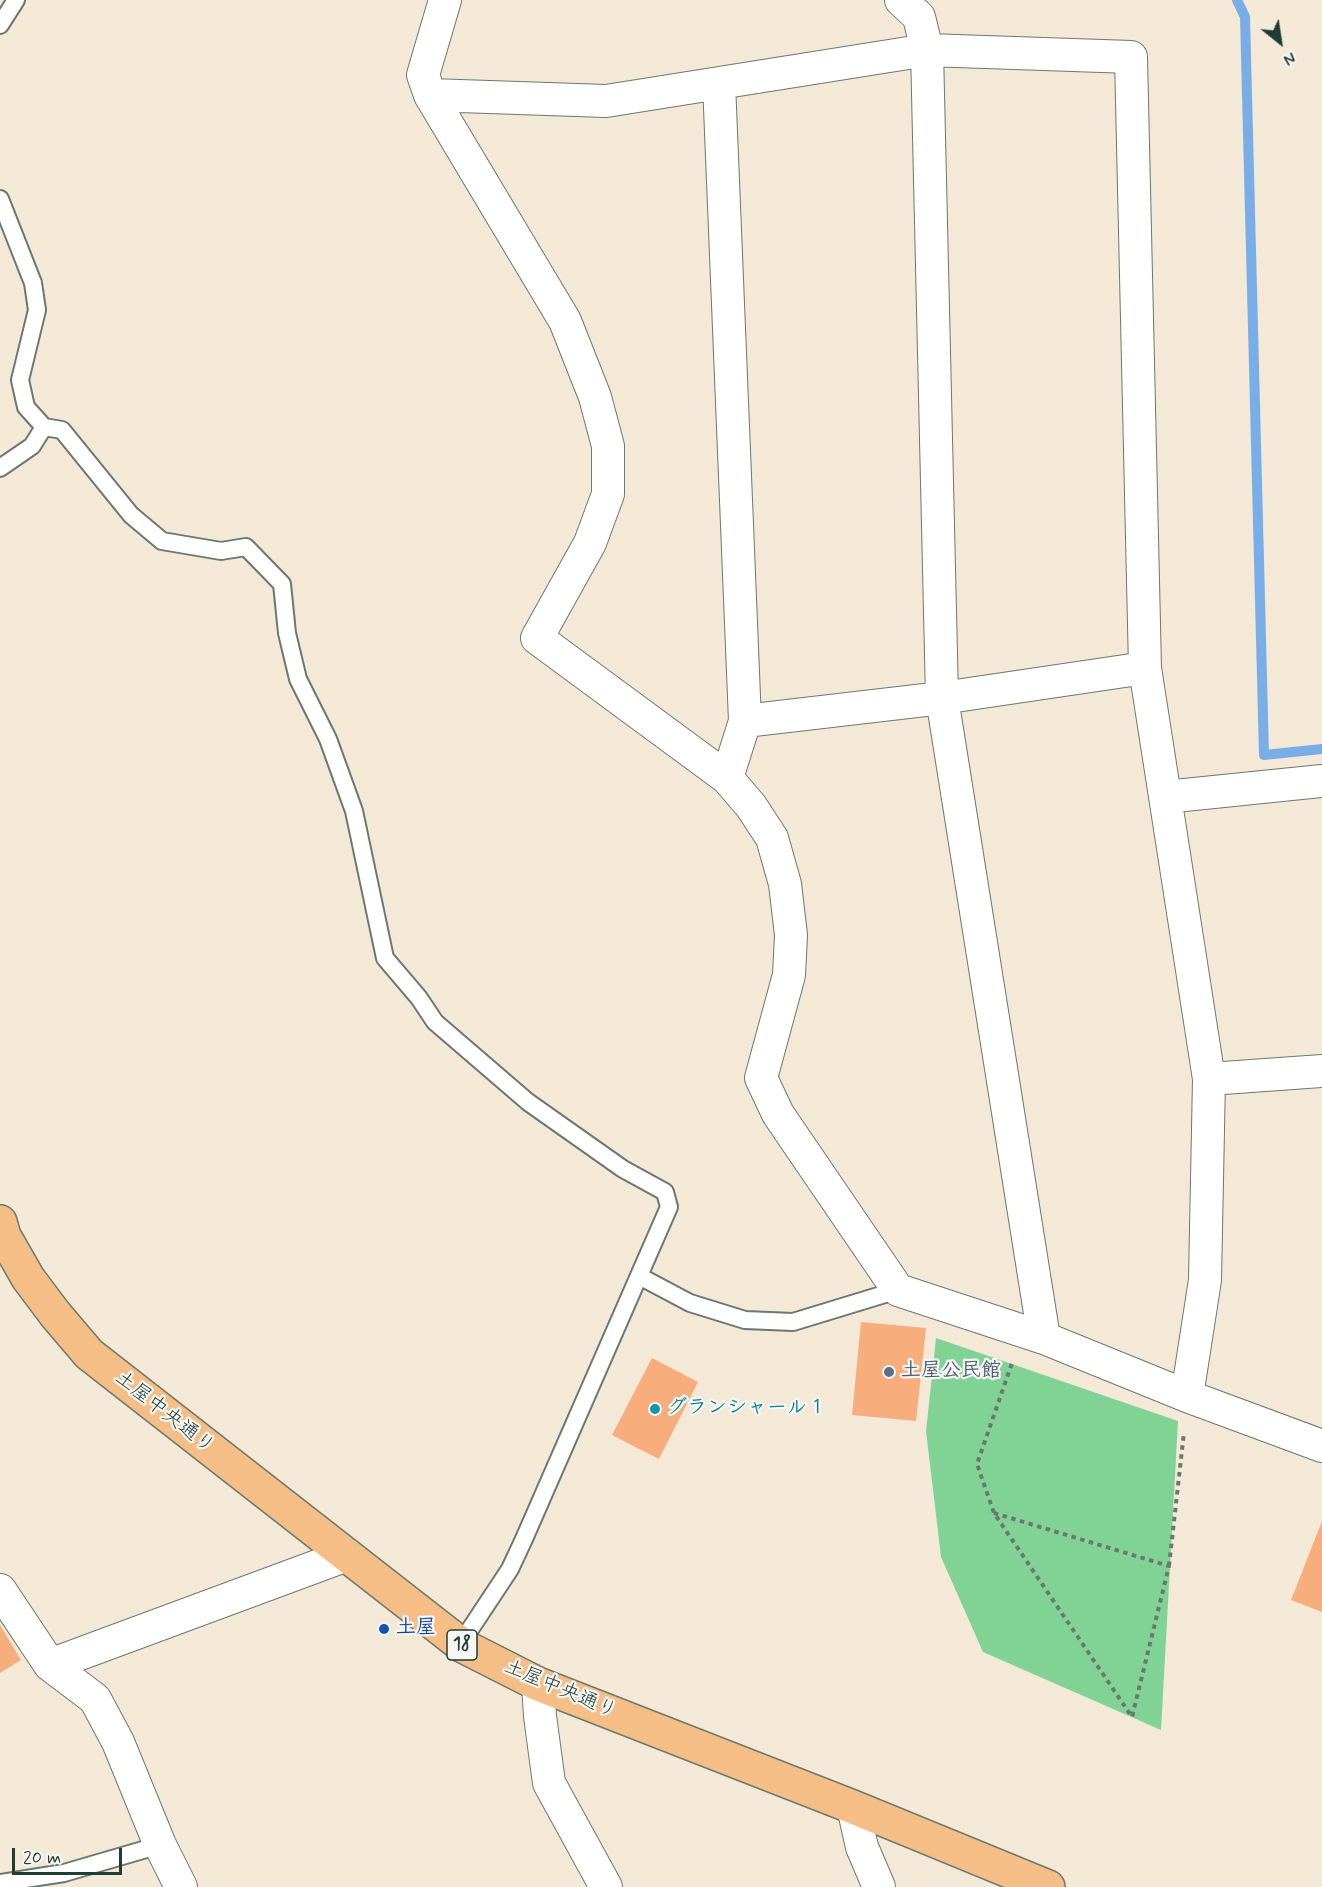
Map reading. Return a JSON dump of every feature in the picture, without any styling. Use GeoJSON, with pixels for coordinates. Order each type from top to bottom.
{"type":"FeatureCollection","features":[{"type":"Feature","properties":{"kind":"main road","name":"土屋中央通り"},"geometry":{"type":"LineString","coordinates":[[0,1222],[4,1236],[28,1278],[89,1354],[463,1646],[538,1684],[853,1807],[1048,1887]]}},
{"type":"Feature","properties":{"kind":"street"},"geometry":{"type":"LineString","coordinates":[[446,0],[423,75],[430,95],[565,321],[595,397],[608,446],[608,494],[590,543],[537,638],[727,778],[751,806],[772,838],[785,884],[792,935],[789,975],[761,1078],[778,1114],[898,1290],[1033,1334],[1187,1396],[1322,1446]]}},
{"type":"Feature","properties":{"kind":"street"},"geometry":{"type":"LineString","coordinates":[[901,0],[919,17],[927,50],[942,698],[1033,1334]]}},
{"type":"Feature","properties":{"kind":"street"},"geometry":{"type":"LineString","coordinates":[[430,95],[606,101],[927,50],[1131,57],[1145,668],[1209,1079],[1204,1280],[1187,1396]]}},
{"type":"Feature","properties":{"kind":"street"},"geometry":{"type":"LineString","coordinates":[[719,83],[745,722],[727,778]]}},
{"type":"Feature","properties":{"kind":"street"},"geometry":{"type":"LineString","coordinates":[[745,722],[942,698],[1145,668]]}},
{"type":"Feature","properties":{"kind":"street"},"geometry":{"type":"LineString","coordinates":[[1166,797],[1322,782]]}},
{"type":"Feature","properties":{"kind":"street"},"geometry":{"type":"LineString","coordinates":[[1209,1079],[1322,1071]]}},
{"type":"Feature","properties":{"kind":"street"},"geometry":{"type":"LineString","coordinates":[[50,1665],[347,1555]]}},
{"type":"Feature","properties":{"kind":"street"},"geometry":{"type":"LineString","coordinates":[[0,1590],[50,1665],[95,1699],[118,1742],[160,1845],[181,1887]]}},
{"type":"Feature","properties":{"kind":"street"},"geometry":{"type":"LineString","coordinates":[[538,1684],[549,1783],[606,1887]]}},
{"type":"Feature","properties":{"kind":"street"},"geometry":{"type":"LineString","coordinates":[[853,1807],[862,1847],[879,1887]]}},
{"type":"Feature","properties":{"kind":"lane"},"geometry":{"type":"LineString","coordinates":[[0,25],[16,0]]}},
{"type":"Feature","properties":{"kind":"lane"},"geometry":{"type":"LineString","coordinates":[[0,199],[33,283],[37,310],[20,380],[26,407],[44,427],[62,430],[131,515],[162,541],[222,550],[246,547],[282,584],[287,633],[298,679],[328,739],[354,811],[385,958],[419,998],[435,1022],[528,1102],[623,1169],[665,1192],[669,1208],[510,1569],[467,1634],[463,1646]]}},
{"type":"Feature","properties":{"kind":"lane"},"geometry":{"type":"LineString","coordinates":[[0,468],[32,446],[44,427]]}},
{"type":"Feature","properties":{"kind":"lane"},"geometry":{"type":"LineString","coordinates":[[639,1276],[690,1303],[745,1320],[794,1322],[898,1290]]}},
{"type":"Feature","properties":{"kind":"lane"},"geometry":{"type":"LineString","coordinates":[[0,1883],[64,1873],[160,1845]]}},
{"type":"Feature","properties":{"kind":"path"},"geometry":{"type":"LineString","coordinates":[[1033,1334],[977,1464],[993,1513],[1132,1717],[1170,1566],[1187,1396]]}},
{"type":"Feature","properties":{"kind":"path"},"geometry":{"type":"LineString","coordinates":[[993,1513],[1170,1566]]}},
{"type":"Feature","properties":{"kind":"green space"},"geometry":{"type":"Polygon","coordinates":[[[936,1338],[1178,1421],[1161,1730],[983,1652],[941,1557],[926,1431],[936,1338]]]}},
{"type":"Feature","properties":{"kind":"building","name":"土屋公民館"},"geometry":{"type":"Polygon","coordinates":[[[861,1322],[926,1328],[916,1421],[852,1415],[861,1322]]]}},
{"type":"Feature","properties":{"kind":"building","name":"グランシャール１"},"geometry":{"type":"Polygon","coordinates":[[[652,1358],[698,1382],[659,1459],[612,1435],[652,1358]]]}},
{"type":"Feature","properties":{"kind":"building"},"geometry":{"type":"Polygon","coordinates":[[[1322,1521],[1322,1612],[1291,1600],[1322,1521]]]}},
{"type":"Feature","properties":{"kind":"building"},"geometry":{"type":"Polygon","coordinates":[[[0,1625],[21,1660],[0,1673],[0,1625]]]}},
{"type":"Feature","properties":{"kind":"waterway"},"geometry":{"type":"LineString","coordinates":[[1237,0],[1245,17],[1264,755],[1322,749]]}},
{"type":"Feature","properties":{"kind":"place","name":"土屋公民館"},"geometry":{"type":"Point","coordinates":[889,1372]}},
{"type":"Feature","properties":{"kind":"place","name":"グランシャール１"},"geometry":{"type":"Point","coordinates":[655,1409]}},
{"type":"Feature","properties":{"kind":"place","name":"土屋"},"geometry":{"type":"Point","coordinates":[384,1629]}}]}
